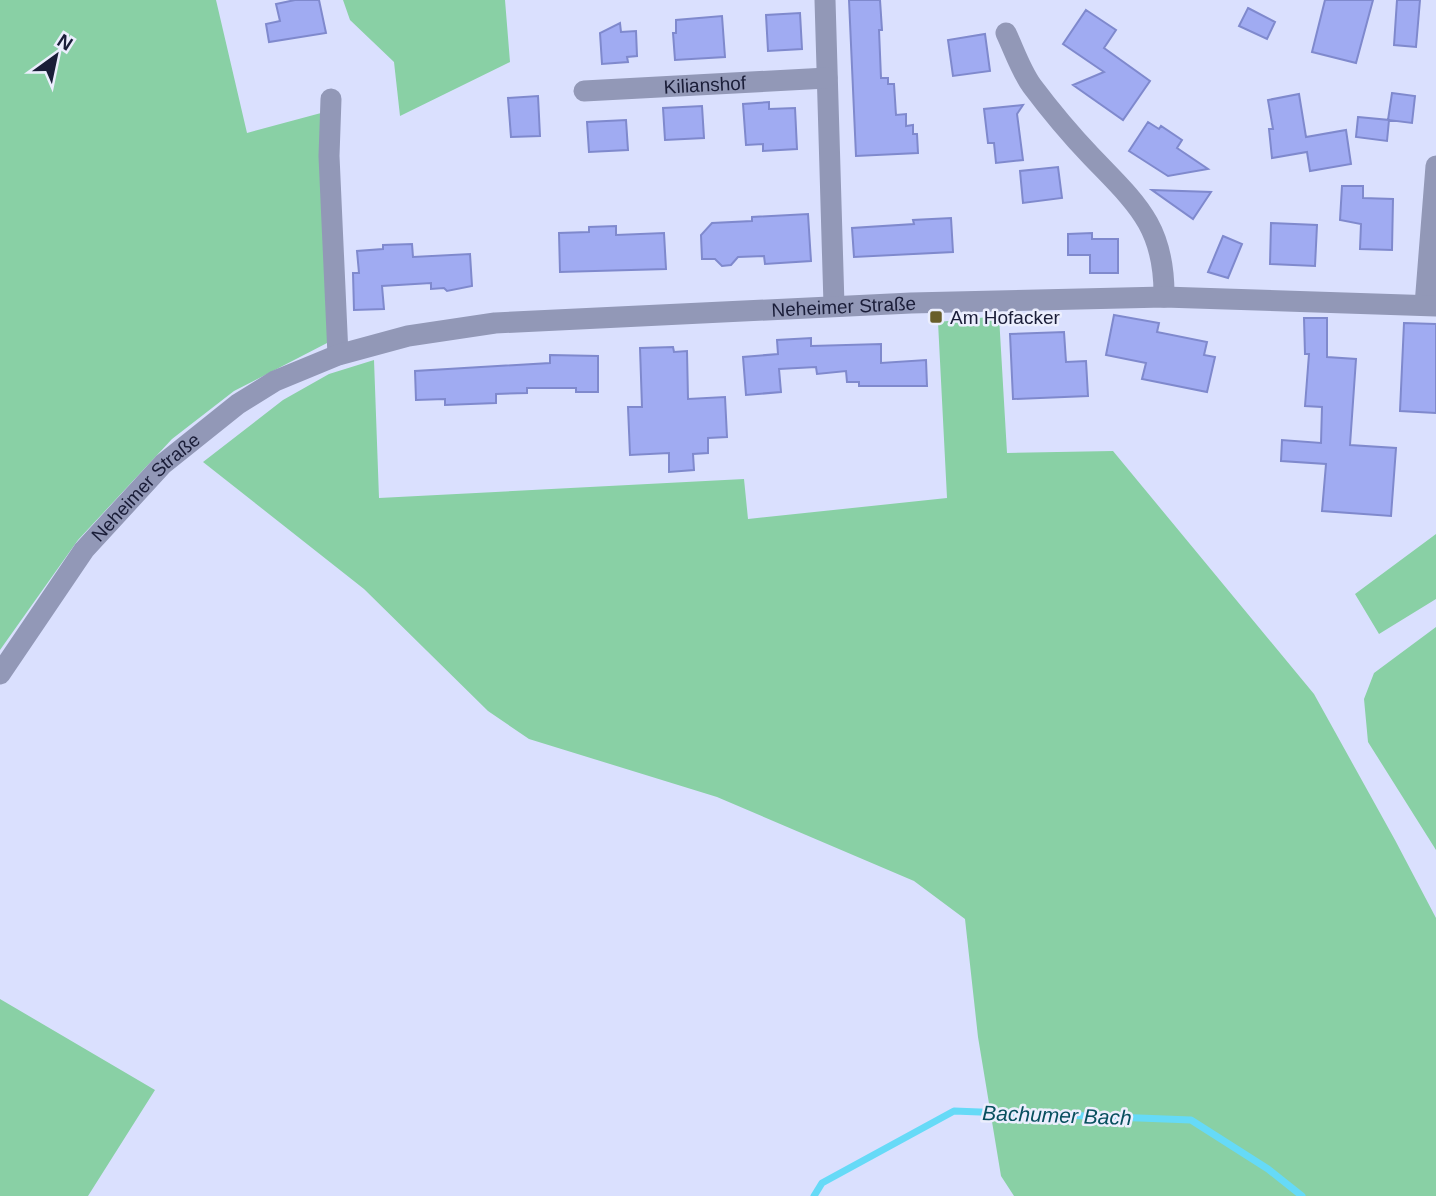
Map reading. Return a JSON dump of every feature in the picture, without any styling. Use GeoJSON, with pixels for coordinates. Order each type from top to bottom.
{"type":"FeatureCollection","features":[{"type":"Feature","properties":{"kind":"street"},"geometry":{"type":"LineString","coordinates":[[825,0],[834,305]]}},
{"type":"Feature","properties":{"kind":"street"},"geometry":{"type":"LineString","coordinates":[[1006,33],[1030,84],[1141,210],[1162,254],[1164,297]]}},
{"type":"Feature","properties":{"kind":"street","name":"Kilianshof"},"geometry":{"type":"LineString","coordinates":[[584,91],[827,78]]}},
{"type":"Feature","properties":{"kind":"street"},"geometry":{"type":"LineString","coordinates":[[331,99],[329,156],[338,355]]}},
{"type":"Feature","properties":{"kind":"street"},"geometry":{"type":"LineString","coordinates":[[1431,305],[1436,166]]}},
{"type":"Feature","properties":{"kind":"street","name":"Neheimer Straße"},"geometry":{"type":"LineString","coordinates":[[0,674],[84,550],[163,464],[238,404],[275,381],[338,355],[408,336],[495,323],[834,305],[1164,297],[1431,305]]}},
{"type":"Feature","properties":{"kind":"green space"},"geometry":{"type":"Polygon","coordinates":[[[0,0],[216,0],[247,133],[321,113],[329,342],[234,391],[172,439],[78,540],[0,650],[0,0]]]}},
{"type":"Feature","properties":{"kind":"green space"},"geometry":{"type":"Polygon","coordinates":[[[343,0],[505,0],[510,62],[400,116],[394,62],[350,20],[343,0]]]}},
{"type":"Feature","properties":{"kind":"green space"},"geometry":{"type":"Polygon","coordinates":[[[999,316],[1007,453],[1113,451],[1314,694],[1436,918],[1436,1196],[1014,1196],[1001,1176],[978,1037],[965,919],[914,881],[717,797],[529,739],[488,711],[364,589],[203,462],[283,400],[329,374],[374,360],[379,498],[744,479],[748,519],[947,498],[938,322],[999,316]]]}},
{"type":"Feature","properties":{"kind":"green space"},"geometry":{"type":"Polygon","coordinates":[[[1436,534],[1436,599],[1379,634],[1355,594],[1436,534]]]}},
{"type":"Feature","properties":{"kind":"green space"},"geometry":{"type":"Polygon","coordinates":[[[1436,627],[1436,850],[1368,742],[1364,699],[1374,673],[1436,627]]]}},
{"type":"Feature","properties":{"kind":"green space"},"geometry":{"type":"Polygon","coordinates":[[[0,999],[155,1090],[88,1196],[0,1196],[0,999]]]}},
{"type":"Feature","properties":{"kind":"building"},"geometry":{"type":"Polygon","coordinates":[[[295,0],[319,0],[326,33],[269,42],[266,24],[280,21],[276,4],[295,0]]]}},
{"type":"Feature","properties":{"kind":"building"},"geometry":{"type":"Polygon","coordinates":[[[849,0],[880,0],[881,78],[888,78],[888,84],[894,84],[896,115],[906,114],[906,126],[913,125],[913,134],[917,134],[918,153],[856,156],[849,0]]]}},
{"type":"Feature","properties":{"kind":"building"},"geometry":{"type":"Polygon","coordinates":[[[1325,0],[1373,0],[1356,63],[1312,52],[1325,0]]]}},
{"type":"Feature","properties":{"kind":"building"},"geometry":{"type":"Polygon","coordinates":[[[1397,0],[1420,0],[1416,47],[1394,45],[1397,0]]]}},
{"type":"Feature","properties":{"kind":"building"},"geometry":{"type":"Polygon","coordinates":[[[1248,8],[1275,22],[1267,39],[1239,26],[1248,8]]]}},
{"type":"Feature","properties":{"kind":"building"},"geometry":{"type":"Polygon","coordinates":[[[1086,10],[1116,30],[1104,48],[1150,81],[1123,120],[1073,85],[1104,72],[1063,44],[1086,10]]]}},
{"type":"Feature","properties":{"kind":"building"},"geometry":{"type":"Polygon","coordinates":[[[800,13],[802,49],[768,51],[766,15],[800,13]]]}},
{"type":"Feature","properties":{"kind":"building"},"geometry":{"type":"Polygon","coordinates":[[[722,16],[725,57],[675,60],[673,33],[676,33],[676,20],[722,16]]]}},
{"type":"Feature","properties":{"kind":"building"},"geometry":{"type":"Polygon","coordinates":[[[620,23],[621,32],[636,31],[637,56],[627,57],[628,62],[602,64],[600,33],[620,23]]]}},
{"type":"Feature","properties":{"kind":"building"},"geometry":{"type":"Polygon","coordinates":[[[985,34],[990,71],[953,76],[948,40],[985,34]]]}},
{"type":"Feature","properties":{"kind":"building"},"geometry":{"type":"Polygon","coordinates":[[[1392,93],[1415,96],[1412,123],[1388,120],[1392,93]]]}},
{"type":"Feature","properties":{"kind":"building"},"geometry":{"type":"Polygon","coordinates":[[[1299,94],[1306,137],[1346,130],[1351,164],[1310,171],[1307,152],[1272,158],[1269,129],[1273,129],[1268,100],[1299,94]]]}},
{"type":"Feature","properties":{"kind":"building"},"geometry":{"type":"Polygon","coordinates":[[[538,96],[540,136],[511,137],[508,98],[538,96]]]}},
{"type":"Feature","properties":{"kind":"building"},"geometry":{"type":"Polygon","coordinates":[[[769,102],[769,109],[795,108],[797,149],[763,151],[763,144],[746,145],[743,104],[769,102]]]}},
{"type":"Feature","properties":{"kind":"building"},"geometry":{"type":"Polygon","coordinates":[[[1023,105],[1017,114],[1023,160],[996,163],[994,143],[988,143],[984,109],[1023,105]]]}},
{"type":"Feature","properties":{"kind":"building"},"geometry":{"type":"Polygon","coordinates":[[[702,106],[704,138],[665,140],[663,108],[702,106]]]}},
{"type":"Feature","properties":{"kind":"building"},"geometry":{"type":"Polygon","coordinates":[[[1358,117],[1389,120],[1387,141],[1356,137],[1358,117]]]}},
{"type":"Feature","properties":{"kind":"building"},"geometry":{"type":"Polygon","coordinates":[[[626,120],[628,150],[589,152],[587,122],[626,120]]]}},
{"type":"Feature","properties":{"kind":"building"},"geometry":{"type":"Polygon","coordinates":[[[1148,122],[1159,129],[1161,126],[1182,140],[1177,148],[1208,169],[1168,176],[1129,151],[1148,122]]]}},
{"type":"Feature","properties":{"kind":"building"},"geometry":{"type":"Polygon","coordinates":[[[1058,167],[1062,198],[1023,203],[1020,171],[1058,167]]]}},
{"type":"Feature","properties":{"kind":"building"},"geometry":{"type":"Polygon","coordinates":[[[1342,186],[1363,186],[1363,198],[1393,199],[1392,250],[1360,249],[1361,224],[1340,220],[1342,186]]]}},
{"type":"Feature","properties":{"kind":"building"},"geometry":{"type":"Polygon","coordinates":[[[1152,190],[1211,192],[1193,219],[1152,190]]]}},
{"type":"Feature","properties":{"kind":"building"},"geometry":{"type":"Polygon","coordinates":[[[808,214],[811,261],[765,264],[764,256],[738,257],[731,265],[722,266],[715,259],[702,259],[701,235],[712,223],[752,221],[752,217],[808,214]]]}},
{"type":"Feature","properties":{"kind":"building"},"geometry":{"type":"Polygon","coordinates":[[[951,218],[953,252],[854,257],[852,228],[914,224],[913,220],[951,218]]]}},
{"type":"Feature","properties":{"kind":"building"},"geometry":{"type":"Polygon","coordinates":[[[1271,223],[1317,225],[1315,266],[1270,264],[1271,223]]]}},
{"type":"Feature","properties":{"kind":"building"},"geometry":{"type":"Polygon","coordinates":[[[616,226],[616,235],[664,233],[666,269],[560,272],[559,233],[589,232],[589,227],[616,226]]]}},
{"type":"Feature","properties":{"kind":"building"},"geometry":{"type":"Polygon","coordinates":[[[1092,233],[1092,239],[1118,239],[1118,273],[1090,273],[1090,255],[1068,255],[1068,234],[1092,233]]]}},
{"type":"Feature","properties":{"kind":"building"},"geometry":{"type":"Polygon","coordinates":[[[1223,236],[1242,244],[1228,278],[1208,272],[1223,236]]]}},
{"type":"Feature","properties":{"kind":"building"},"geometry":{"type":"Polygon","coordinates":[[[412,244],[413,257],[470,254],[472,286],[447,291],[444,288],[431,289],[431,283],[382,286],[384,309],[354,310],[353,273],[359,273],[357,251],[383,249],[383,245],[412,244]]]}},
{"type":"Feature","properties":{"kind":"building"},"geometry":{"type":"Polygon","coordinates":[[[1114,315],[1159,323],[1157,332],[1207,342],[1204,355],[1215,357],[1207,392],[1142,379],[1146,363],[1106,355],[1114,315]]]}},
{"type":"Feature","properties":{"kind":"building"},"geometry":{"type":"Polygon","coordinates":[[[1304,318],[1327,318],[1327,357],[1356,359],[1350,445],[1396,448],[1391,516],[1322,511],[1326,464],[1281,461],[1282,440],[1321,443],[1322,407],[1305,406],[1309,354],[1305,354],[1304,318]]]}},
{"type":"Feature","properties":{"kind":"building"},"geometry":{"type":"Polygon","coordinates":[[[1404,323],[1436,324],[1436,413],[1400,411],[1404,323]]]}},
{"type":"Feature","properties":{"kind":"building"},"geometry":{"type":"Polygon","coordinates":[[[1064,332],[1066,362],[1086,361],[1088,396],[1013,399],[1010,334],[1064,332]]]}},
{"type":"Feature","properties":{"kind":"building"},"geometry":{"type":"Polygon","coordinates":[[[811,338],[811,346],[881,344],[881,363],[926,360],[927,386],[859,386],[859,382],[847,382],[846,371],[817,374],[816,367],[779,369],[781,392],[746,395],[743,357],[778,354],[777,340],[811,338]]]}},
{"type":"Feature","properties":{"kind":"building"},"geometry":{"type":"Polygon","coordinates":[[[673,347],[674,352],[687,351],[688,399],[725,397],[727,437],[708,438],[708,453],[693,454],[694,470],[669,472],[669,453],[630,455],[628,407],[642,407],[640,348],[673,347]]]}},
{"type":"Feature","properties":{"kind":"building"},"geometry":{"type":"Polygon","coordinates":[[[550,355],[598,356],[598,392],[576,392],[576,388],[527,388],[527,393],[496,394],[496,403],[445,405],[445,399],[416,400],[415,371],[550,363],[550,355]]]}},
{"type":"Feature","properties":{"kind":"waterway","name":"Bachumer Bach"},"geometry":{"type":"LineString","coordinates":[[814,1196],[822,1183],[954,1111],[1191,1120],[1268,1169],[1302,1196]]}},
{"type":"Feature","properties":{"kind":"place","name":"Am Hofacker"},"geometry":{"type":"Point","coordinates":[936,317]}}]}
